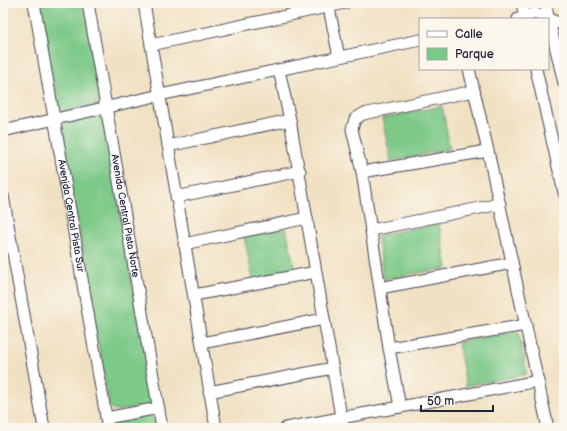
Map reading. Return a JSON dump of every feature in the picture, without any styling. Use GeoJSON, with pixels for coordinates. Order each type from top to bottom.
{"type":"FeatureCollection","features":[{"type":"Feature","properties":{"kind":"street","name":"Avenida Central Pista Sur"},"geometry":{"type":"LineString","coordinates":[[34,3],[107,423]]}},
{"type":"Feature","properties":{"kind":"street","name":"Avenida Central Pista Norte"},"geometry":{"type":"LineString","coordinates":[[88,3],[162,428]]}},
{"type":"Feature","properties":{"kind":"street"},"geometry":{"type":"LineString","coordinates":[[144,3],[216,428]]}},
{"type":"Feature","properties":{"kind":"street"},"geometry":{"type":"LineString","coordinates":[[151,45],[328,5],[345,3]]}},
{"type":"Feature","properties":{"kind":"street"},"geometry":{"type":"LineString","coordinates":[[522,3],[523,18]]}},
{"type":"Feature","properties":{"kind":"street"},"geometry":{"type":"LineString","coordinates":[[545,3],[548,18]]}},
{"type":"Feature","properties":{"kind":"street"},"geometry":{"type":"LineString","coordinates":[[328,5],[339,57]]}},
{"type":"Feature","properties":{"kind":"street"},"geometry":{"type":"LineString","coordinates":[[525,18],[534,13],[548,18]]}},
{"type":"Feature","properties":{"kind":"street"},"geometry":{"type":"LineString","coordinates":[[549,19],[564,25]]}},
{"type":"Feature","properties":{"kind":"street"},"geometry":{"type":"LineString","coordinates":[[549,22],[564,83]]}},
{"type":"Feature","properties":{"kind":"street"},"geometry":{"type":"LineString","coordinates":[[3,131],[160,95],[419,40]]}},
{"type":"Feature","properties":{"kind":"street"},"geometry":{"type":"LineString","coordinates":[[279,70],[300,171],[342,423]]}},
{"type":"Feature","properties":{"kind":"street"},"geometry":{"type":"LineString","coordinates":[[469,70],[500,204],[548,428]]}},
{"type":"Feature","properties":{"kind":"street"},"geometry":{"type":"LineString","coordinates":[[536,70],[564,192]]}},
{"type":"Feature","properties":{"kind":"street"},"geometry":{"type":"LineString","coordinates":[[400,406],[389,348],[362,172],[352,129],[355,119],[363,114],[474,91]]}},
{"type":"Feature","properties":{"kind":"street"},"geometry":{"type":"LineString","coordinates":[[168,146],[290,120]]}},
{"type":"Feature","properties":{"kind":"street"},"geometry":{"type":"LineString","coordinates":[[362,172],[488,150]]}},
{"type":"Feature","properties":{"kind":"street"},"geometry":{"type":"LineString","coordinates":[[176,197],[300,171]]}},
{"type":"Feature","properties":{"kind":"street"},"geometry":{"type":"LineString","coordinates":[[3,196],[44,428]]}},
{"type":"Feature","properties":{"kind":"street"},"geometry":{"type":"LineString","coordinates":[[371,230],[500,204]]}},
{"type":"Feature","properties":{"kind":"street"},"geometry":{"type":"LineString","coordinates":[[184,244],[308,218]]}},
{"type":"Feature","properties":{"kind":"street"},"geometry":{"type":"LineString","coordinates":[[380,288],[512,263]]}},
{"type":"Feature","properties":{"kind":"street"},"geometry":{"type":"LineString","coordinates":[[194,295],[316,272]]}},
{"type":"Feature","properties":{"kind":"street"},"geometry":{"type":"LineString","coordinates":[[202,343],[324,319]]}},
{"type":"Feature","properties":{"kind":"street"},"geometry":{"type":"LineString","coordinates":[[389,348],[526,324]]}},
{"type":"Feature","properties":{"kind":"street"},"geometry":{"type":"LineString","coordinates":[[210,392],[333,368]]}},
{"type":"Feature","properties":{"kind":"street"},"geometry":{"type":"LineString","coordinates":[[286,428],[342,423],[400,406],[538,381]]}},
{"type":"Feature","properties":{"kind":"street"},"geometry":{"type":"LineString","coordinates":[[107,423],[159,408]]}},
{"type":"Feature","properties":{"kind":"green space"},"geometry":{"type":"Polygon","coordinates":[[[39,3],[84,3],[100,102],[71,112],[63,111],[57,106],[39,3]]]}},
{"type":"Feature","properties":{"kind":"green space"},"geometry":{"type":"Polygon","coordinates":[[[442,106],[450,149],[391,161],[382,118],[442,106]]]}},
{"type":"Feature","properties":{"kind":"green space"},"geometry":{"type":"Polygon","coordinates":[[[97,114],[103,118],[152,399],[151,404],[118,411],[113,410],[109,406],[61,129],[66,121],[97,114]]]}},
{"type":"Feature","properties":{"kind":"green space"},"geometry":{"type":"Polygon","coordinates":[[[439,224],[447,268],[383,279],[378,235],[439,224]]]}},
{"type":"Feature","properties":{"kind":"green space"},"geometry":{"type":"Polygon","coordinates":[[[286,228],[295,270],[253,279],[244,237],[286,228]]]}},
{"type":"Feature","properties":{"kind":"green space"},"geometry":{"type":"Polygon","coordinates":[[[518,331],[527,374],[466,386],[458,342],[518,331]]]}},
{"type":"Feature","properties":{"kind":"green space"},"geometry":{"type":"Polygon","coordinates":[[[149,415],[157,422],[158,428],[111,428],[114,422],[149,415]]]}}]}
